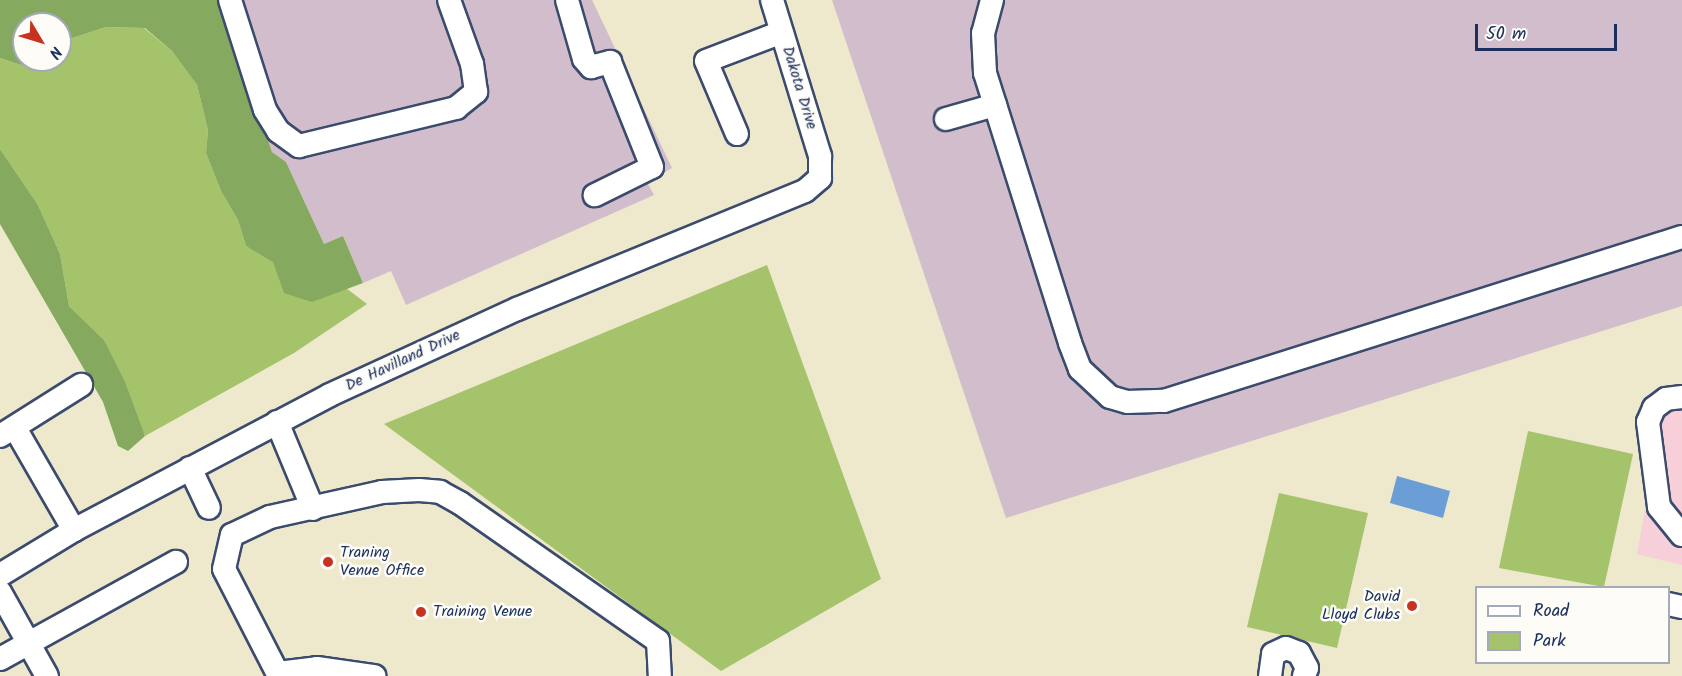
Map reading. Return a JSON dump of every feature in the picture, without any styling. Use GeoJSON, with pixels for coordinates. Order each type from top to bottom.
{"type":"FeatureCollection","features":[{"type":"Feature","properties":{"kind":"street"},"geometry":{"type":"LineString","coordinates":[[230,0],[266,110],[278,131],[299,146],[456,108],[476,92],[472,64],[449,0]]}},
{"type":"Feature","properties":{"kind":"street"},"geometry":{"type":"LineString","coordinates":[[567,0],[584,59],[591,67],[610,62],[652,167],[595,195]]}},
{"type":"Feature","properties":{"kind":"street","name":"Dakota Drive"},"geometry":{"type":"LineString","coordinates":[[772,0],[820,156],[820,178]]}},
{"type":"Feature","properties":{"kind":"street"},"geometry":{"type":"LineString","coordinates":[[993,0],[981,53],[995,105],[1080,369],[1102,392],[1127,402],[1164,401],[1682,237]]}},
{"type":"Feature","properties":{"kind":"street"},"geometry":{"type":"LineString","coordinates":[[737,134],[706,61],[782,32]]}},
{"type":"Feature","properties":{"kind":"street"},"geometry":{"type":"LineString","coordinates":[[946,119],[995,105]]}},
{"type":"Feature","properties":{"kind":"street","name":"De Havilland Drive"},"geometry":{"type":"LineString","coordinates":[[0,575],[75,530],[277,422],[517,309],[805,191],[820,178]]}},
{"type":"Feature","properties":{"kind":"street"},"geometry":{"type":"LineString","coordinates":[[75,530],[7,432],[81,385]]}},
{"type":"Feature","properties":{"kind":"street"},"geometry":{"type":"LineString","coordinates":[[1682,396],[1666,399],[1654,408],[1648,422],[1659,507],[1682,535]]}},
{"type":"Feature","properties":{"kind":"street"},"geometry":{"type":"LineString","coordinates":[[277,422],[313,509]]}},
{"type":"Feature","properties":{"kind":"street"},"geometry":{"type":"LineString","coordinates":[[189,468],[209,508]]}},
{"type":"Feature","properties":{"kind":"street"},"geometry":{"type":"LineString","coordinates":[[374,676],[317,668],[279,675],[224,569],[232,536],[270,517],[382,492],[440,492],[658,641],[660,676]]}},
{"type":"Feature","properties":{"kind":"street"},"geometry":{"type":"LineString","coordinates":[[0,659],[176,562]]}},
{"type":"Feature","properties":{"kind":"street"},"geometry":{"type":"LineString","coordinates":[[0,592],[47,676]]}},
{"type":"Feature","properties":{"kind":"street"},"geometry":{"type":"LineString","coordinates":[[1270,676],[1273,654],[1286,648],[1299,653],[1307,668],[1304,676]]}},
{"type":"Feature","properties":{"kind":"shaded area"},"geometry":{"type":"Polygon","coordinates":[[[220,0],[592,0],[672,168],[647,182],[654,195],[406,305],[391,271],[363,283],[343,236],[324,244],[286,162],[272,152],[220,0]]]}},
{"type":"Feature","properties":{"kind":"shaded area"},"geometry":{"type":"Polygon","coordinates":[[[832,0],[1682,0],[1682,306],[1006,518],[832,0]]]}},
{"type":"Feature","properties":{"kind":"shaded area"},"geometry":{"type":"Polygon","coordinates":[[[1682,386],[1682,565],[1637,554],[1666,395],[1682,386]]]}},
{"type":"Feature","properties":{"kind":"green space"},"geometry":{"type":"Polygon","coordinates":[[[0,0],[220,0],[272,152],[286,162],[324,244],[343,236],[363,283],[312,302],[284,293],[273,262],[246,246],[238,220],[221,191],[206,153],[208,130],[197,85],[172,51],[145,28],[106,27],[72,38],[72,12],[12,12],[12,62],[0,58],[0,0]]]}},
{"type":"Feature","properties":{"kind":"green space"},"geometry":{"type":"Polygon","coordinates":[[[106,27],[144,28],[172,51],[197,85],[208,130],[206,153],[221,191],[238,220],[246,246],[337,291],[346,288],[367,304],[294,353],[145,436],[104,340],[69,306],[60,254],[38,205],[0,149],[0,58],[12,62],[12,72],[72,72],[72,38],[106,27]]]}},
{"type":"Feature","properties":{"kind":"green space"},"geometry":{"type":"Polygon","coordinates":[[[0,149],[38,205],[60,254],[69,306],[104,340],[125,382],[145,436],[128,451],[118,446],[103,402],[0,224],[0,149]]]}},
{"type":"Feature","properties":{"kind":"green space"},"geometry":{"type":"Polygon","coordinates":[[[767,265],[881,579],[721,671],[384,424],[767,265]]]}},
{"type":"Feature","properties":{"kind":"green space"},"geometry":{"type":"Polygon","coordinates":[[[1528,431],[1633,454],[1604,586],[1499,568],[1528,431]]]}},
{"type":"Feature","properties":{"kind":"green space"},"geometry":{"type":"Polygon","coordinates":[[[1279,493],[1368,513],[1337,648],[1247,627],[1279,493]]]}},
{"type":"Feature","properties":{"kind":"water"},"geometry":{"type":"Polygon","coordinates":[[[1397,476],[1450,491],[1443,518],[1390,503],[1397,476]]]}},
{"type":"Feature","properties":{"kind":"place","name":"Traning Venue Office"},"geometry":{"type":"Point","coordinates":[328,562]}},
{"type":"Feature","properties":{"kind":"place","name":"David Lloyd Clubs"},"geometry":{"type":"Point","coordinates":[1412,606]}},
{"type":"Feature","properties":{"kind":"place","name":"Training Venue"},"geometry":{"type":"Point","coordinates":[421,612]}}]}
